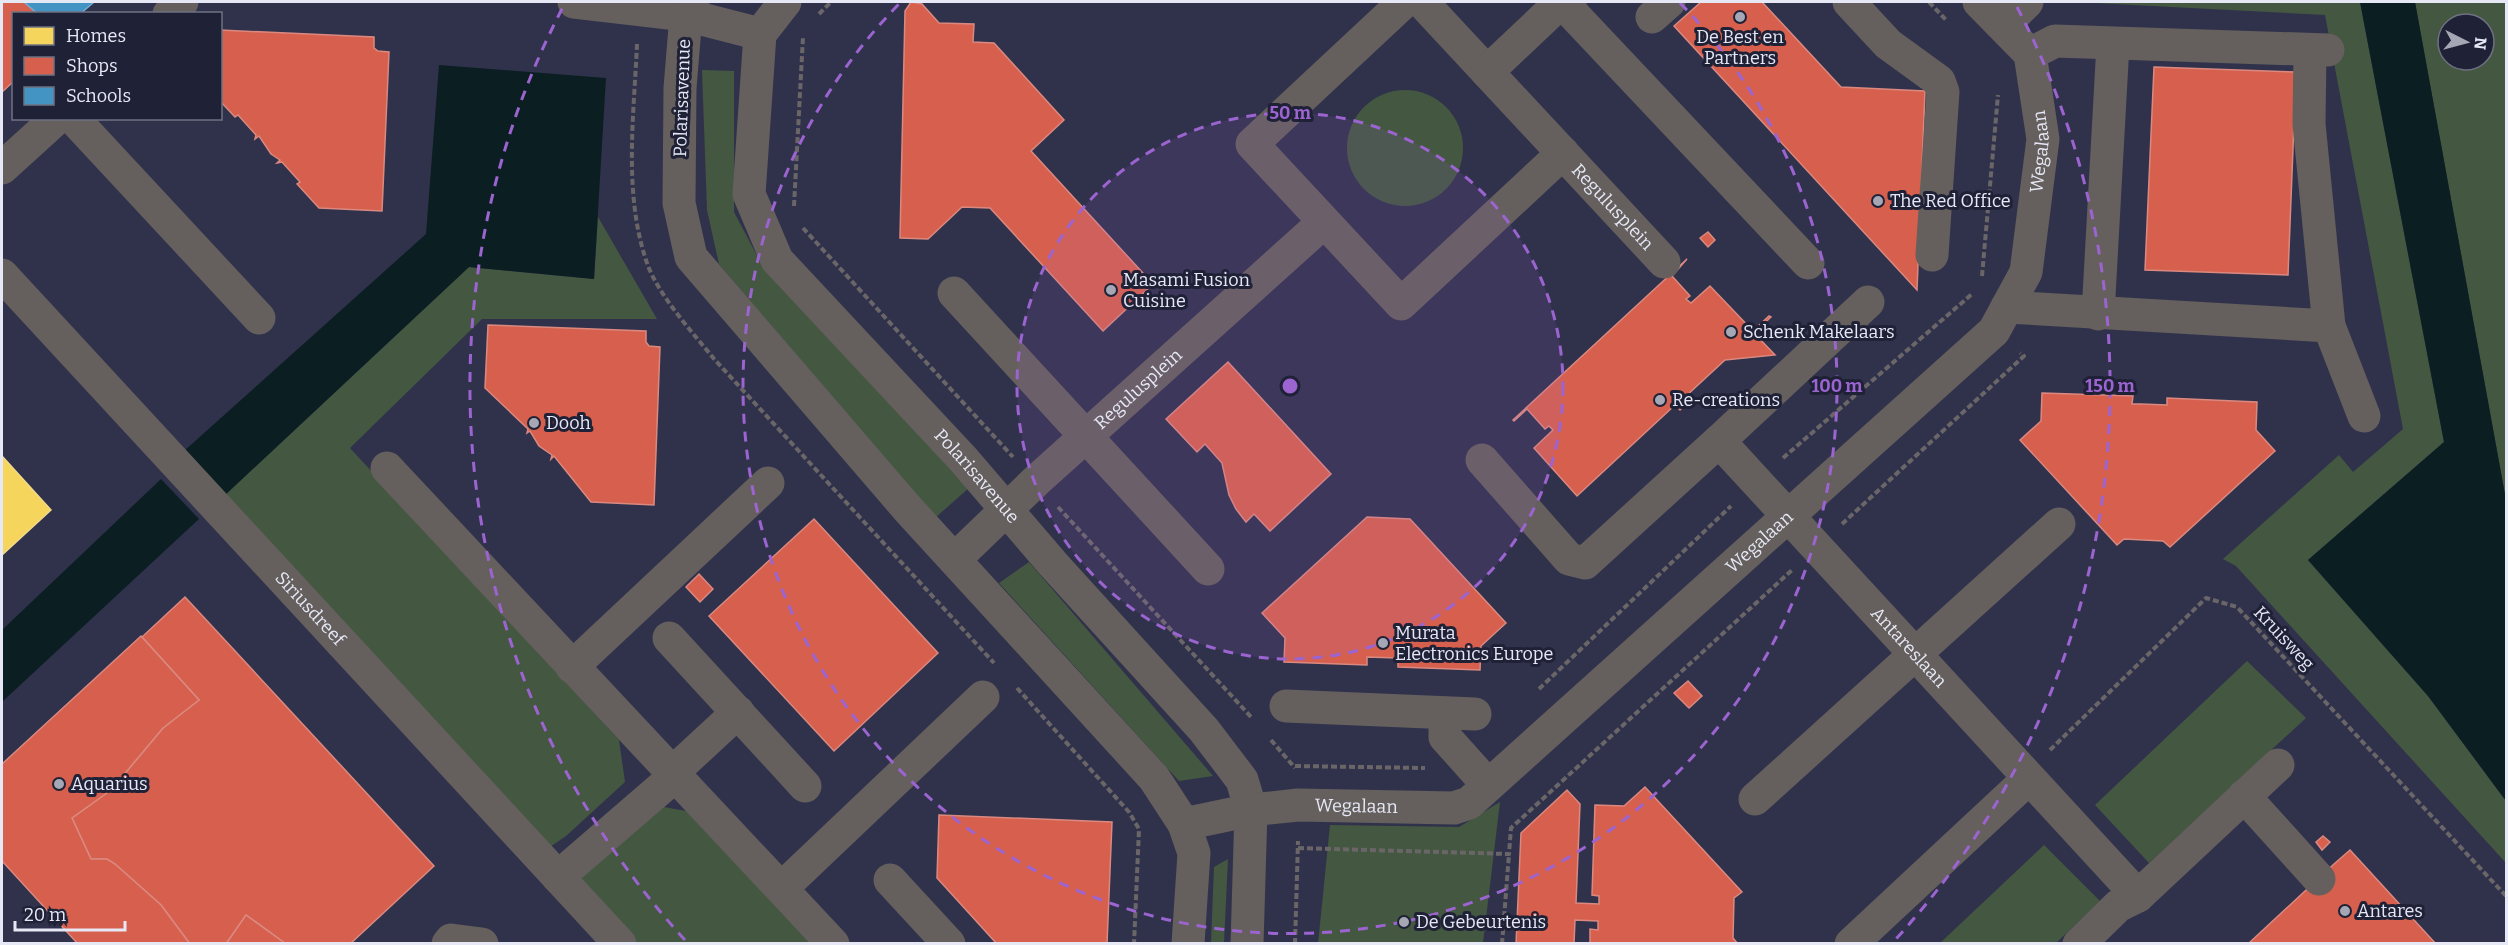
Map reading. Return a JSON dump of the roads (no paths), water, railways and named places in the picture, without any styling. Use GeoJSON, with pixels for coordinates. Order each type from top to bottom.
{"type":"FeatureCollection","features":[{"type":"Feature","properties":{"kind":"street"},"geometry":{"type":"LineString","coordinates":[[574,2],[690,8],[760,34],[785,2]]}},
{"type":"Feature","properties":{"kind":"street","name":"Regulusplein"},"geometry":{"type":"LineString","coordinates":[[1404,2],[1252,144],[1401,304],[1563,153]]}},
{"type":"Feature","properties":{"kind":"street","name":"Regulusplein"},"geometry":{"type":"LineString","coordinates":[[1422,2],[1664,262]]}},
{"type":"Feature","properties":{"kind":"street"},"geometry":{"type":"LineString","coordinates":[[1487,72],[1561,2]]}},
{"type":"Feature","properties":{"kind":"street"},"geometry":{"type":"LineString","coordinates":[[1568,2],[1573,14],[1808,263]]}},
{"type":"Feature","properties":{"kind":"street"},"geometry":{"type":"LineString","coordinates":[[1850,2],[1888,44],[1939,81],[1943,92],[1932,255]]}},
{"type":"Feature","properties":{"kind":"street"},"geometry":{"type":"LineString","coordinates":[[1979,2],[2030,54],[2055,41],[2319,50],[2309,124],[2329,326],[2364,416]]}},
{"type":"Feature","properties":{"kind":"street"},"geometry":{"type":"LineString","coordinates":[[2003,26],[2027,2]]}},
{"type":"Feature","properties":{"kind":"street","name":"Polarisavenue"},"geometry":{"type":"LineString","coordinates":[[690,8],[680,88],[679,203],[691,257],[907,508],[1154,778],[1184,824],[1194,853],[1188,944]]}},
{"type":"Feature","properties":{"kind":"street","name":"Polarisavenue"},"geometry":{"type":"LineString","coordinates":[[760,34],[749,194],[777,260],[963,459],[1006,511],[1204,730],[1242,780],[1251,810],[1247,944]]}},
{"type":"Feature","properties":{"kind":"street"},"geometry":{"type":"LineString","coordinates":[[2098,314],[2113,44]]}},
{"type":"Feature","properties":{"kind":"street","name":"Wegalaan"},"geometry":{"type":"LineString","coordinates":[[1184,824],[1251,810],[1298,806],[1454,808],[1469,802],[1994,331],[2026,272],[2043,139],[2030,54]]}},
{"type":"Feature","properties":{"kind":"street"},"geometry":{"type":"LineString","coordinates":[[2,168],[55,120]]}},
{"type":"Feature","properties":{"kind":"street"},"geometry":{"type":"LineString","coordinates":[[75,120],[259,318]]}},
{"type":"Feature","properties":{"kind":"street","name":"Regulusplein"},"geometry":{"type":"LineString","coordinates":[[955,559],[1036,482],[1324,222]]}},
{"type":"Feature","properties":{"kind":"street","name":"Siriusdreef"},"geometry":{"type":"LineString","coordinates":[[2,275],[620,944]]}},
{"type":"Feature","properties":{"kind":"street"},"geometry":{"type":"LineString","coordinates":[[954,293],[1208,569]]}},
{"type":"Feature","properties":{"kind":"street"},"geometry":{"type":"LineString","coordinates":[[1482,460],[1569,558],[1585,563],[1868,302]]}},
{"type":"Feature","properties":{"kind":"street"},"geometry":{"type":"LineString","coordinates":[[2007,307],[2329,326]]}},
{"type":"Feature","properties":{"kind":"street","name":"Antareslaan"},"geometry":{"type":"LineString","coordinates":[[1719,441],[2138,896]]}},
{"type":"Feature","properties":{"kind":"street"},"geometry":{"type":"LineString","coordinates":[[387,468],[833,944]]}},
{"type":"Feature","properties":{"kind":"street"},"geometry":{"type":"LineString","coordinates":[[573,667],[768,483]]}},
{"type":"Feature","properties":{"kind":"street"},"geometry":{"type":"LineString","coordinates":[[1755,800],[2059,524]]}},
{"type":"Feature","properties":{"kind":"street"},"geometry":{"type":"LineString","coordinates":[[669,638],[805,786]]}},
{"type":"Feature","properties":{"kind":"street"},"geometry":{"type":"LineString","coordinates":[[782,888],[983,697]]}},
{"type":"Feature","properties":{"kind":"street"},"geometry":{"type":"LineString","coordinates":[[1286,705],[1460,713],[1444,737],[1488,785]]}},
{"type":"Feature","properties":{"kind":"street"},"geometry":{"type":"LineString","coordinates":[[558,877],[673,775],[738,712]]}},
{"type":"Feature","properties":{"kind":"street"},"geometry":{"type":"LineString","coordinates":[[2079,944],[2118,906],[2138,896],[2278,765]]}},
{"type":"Feature","properties":{"kind":"street"},"geometry":{"type":"LineString","coordinates":[[1854,942],[2028,779]]}},
{"type":"Feature","properties":{"kind":"street"},"geometry":{"type":"LineString","coordinates":[[2244,796],[2319,879]]}},
{"type":"Feature","properties":{"kind":"street"},"geometry":{"type":"LineString","coordinates":[[890,880],[949,944]]}},
{"type":"Feature","properties":{"kind":"street"},"geometry":{"type":"LineString","coordinates":[[448,944],[451,940],[482,944]]}},
{"type":"Feature","properties":{"kind":"place","name":"De Best en Partners"},"geometry":{"type":"Point","coordinates":[1740,17]}},
{"type":"Feature","properties":{"kind":"place","name":"The Red Office"},"geometry":{"type":"Point","coordinates":[1878,201]}},
{"type":"Feature","properties":{"kind":"place","name":"Masami Fusion Cuisine"},"geometry":{"type":"Point","coordinates":[1111,290]}},
{"type":"Feature","properties":{"kind":"place","name":"Schenk Makelaars"},"geometry":{"type":"Point","coordinates":[1731,332]}},
{"type":"Feature","properties":{"kind":"place","name":"Re-creations"},"geometry":{"type":"Point","coordinates":[1660,400]}},
{"type":"Feature","properties":{"kind":"place","name":"Dooh"},"geometry":{"type":"Point","coordinates":[534,423]}},
{"type":"Feature","properties":{"kind":"place","name":"Murata Electronics Europe"},"geometry":{"type":"Point","coordinates":[1383,643]}},
{"type":"Feature","properties":{"kind":"place","name":"Aquarius"},"geometry":{"type":"Point","coordinates":[59,784]}},
{"type":"Feature","properties":{"kind":"place","name":"Antares"},"geometry":{"type":"Point","coordinates":[2345,911]}},
{"type":"Feature","properties":{"kind":"place","name":"De Gebeurtenis"},"geometry":{"type":"Point","coordinates":[1404,922]}}]}
